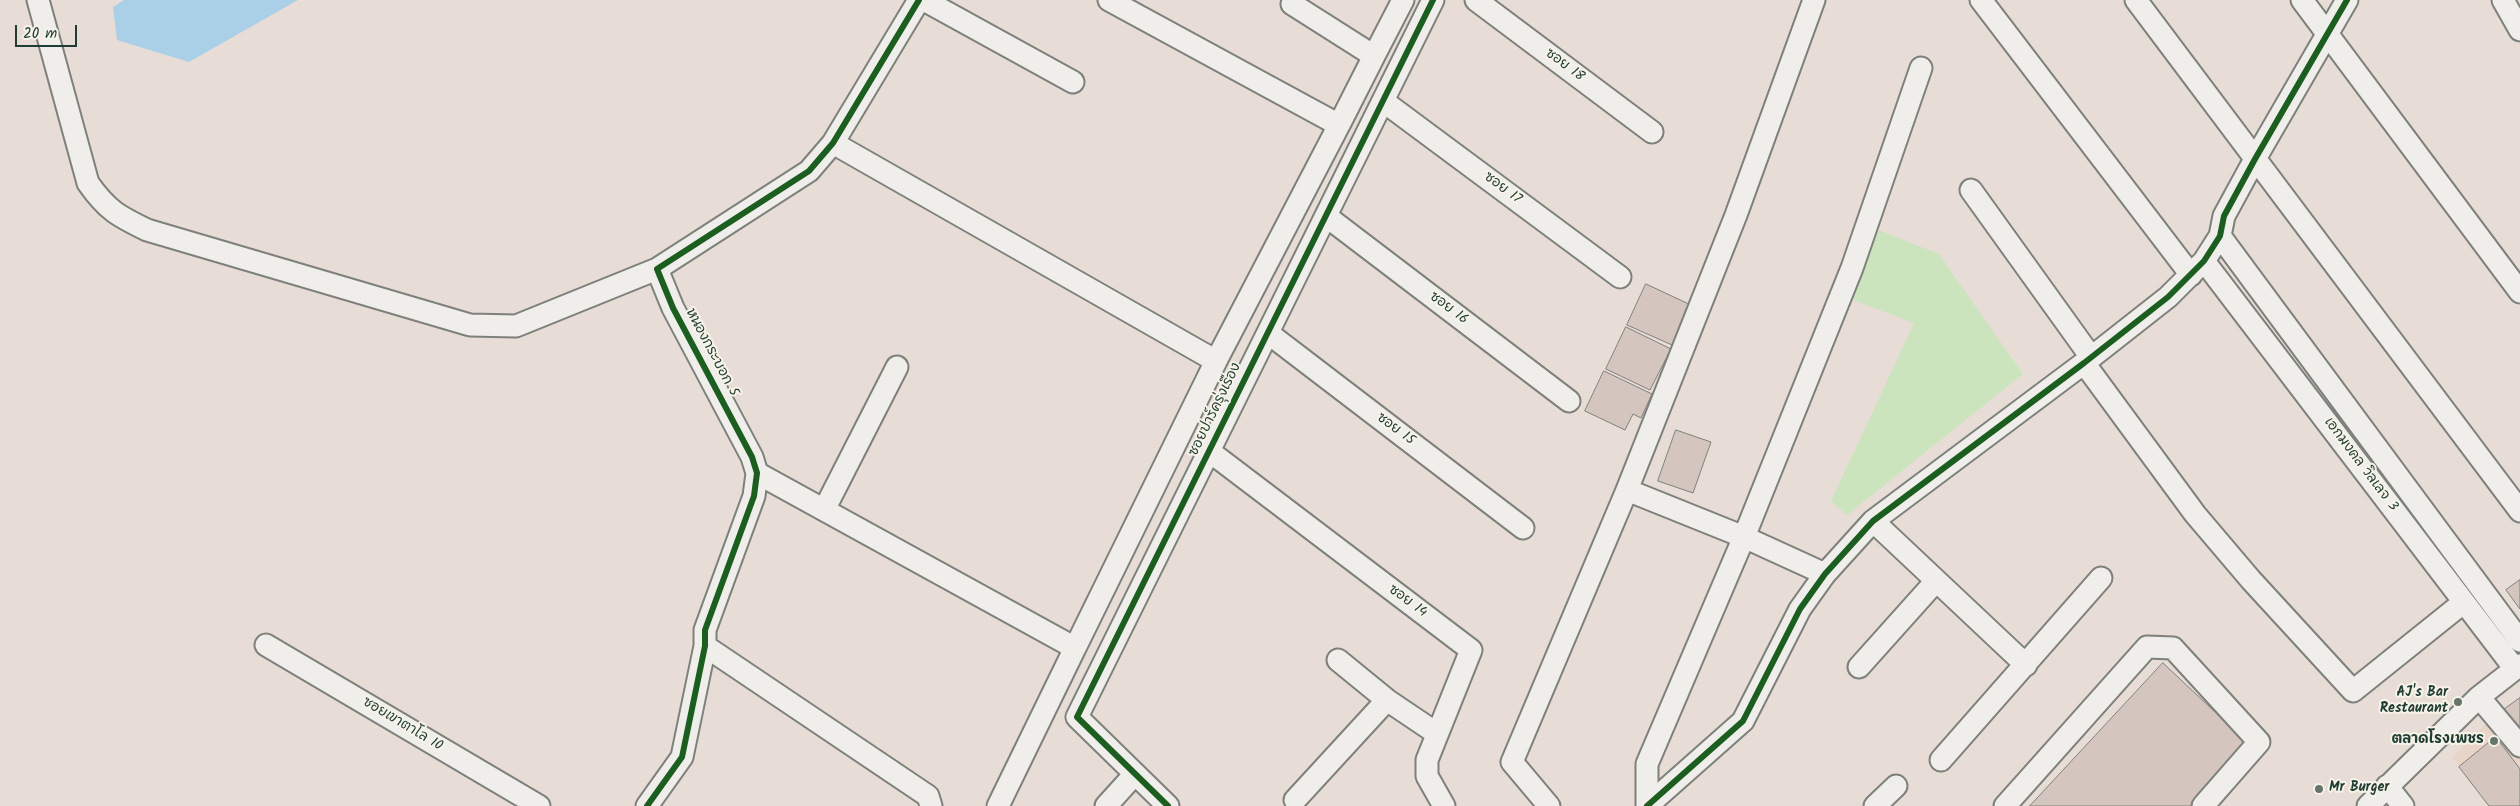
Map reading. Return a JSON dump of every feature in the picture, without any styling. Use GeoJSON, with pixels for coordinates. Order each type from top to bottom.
{"type":"FeatureCollection","features":[{"type":"Feature","properties":{"kind":"street"},"geometry":{"type":"LineString","coordinates":[[38,0],[88,183],[115,214],[147,230],[470,324],[493,327],[516,326],[657,269],[809,172],[833,143],[919,0]]}},
{"type":"Feature","properties":{"kind":"street"},"geometry":{"type":"LineString","coordinates":[[924,0],[1073,82]]}},
{"type":"Feature","properties":{"kind":"street"},"geometry":{"type":"LineString","coordinates":[[1109,0],[1339,125]]}},
{"type":"Feature","properties":{"kind":"street"},"geometry":{"type":"LineString","coordinates":[[998,806],[1216,361],[1402,0]]}},
{"type":"Feature","properties":{"kind":"street","name":"ซอยปาร์ครุ่งเรือง"},"geometry":{"type":"LineString","coordinates":[[1168,806],[1077,717],[1433,0]]}},
{"type":"Feature","properties":{"kind":"street","name":"ซอย 18"},"geometry":{"type":"LineString","coordinates":[[1476,0],[1652,132]]}},
{"type":"Feature","properties":{"kind":"street"},"geometry":{"type":"LineString","coordinates":[[1549,806],[1512,762],[1627,490],[1736,215],[1814,0]]}},
{"type":"Feature","properties":{"kind":"street","name":"เอกมงคล วิลเลจ 3"},"geometry":{"type":"LineString","coordinates":[[1982,0],[2518,667]]}},
{"type":"Feature","properties":{"kind":"street"},"geometry":{"type":"LineString","coordinates":[[2136,0],[2520,512]]}},
{"type":"Feature","properties":{"kind":"street"},"geometry":{"type":"LineString","coordinates":[[2302,0],[2520,292]]}},
{"type":"Feature","properties":{"kind":"street"},"geometry":{"type":"LineString","coordinates":[[1647,806],[1743,721],[1800,609],[1825,574],[1873,521],[2168,297],[2198,268],[2220,236],[2224,216],[2347,0]]}},
{"type":"Feature","properties":{"kind":"street"},"geometry":{"type":"LineString","coordinates":[[2503,0],[2520,30]]}},
{"type":"Feature","properties":{"kind":"street"},"geometry":{"type":"LineString","coordinates":[[1292,4],[1374,56]]}},
{"type":"Feature","properties":{"kind":"street"},"geometry":{"type":"LineString","coordinates":[[1647,806],[1647,764],[1744,537],[1852,268],[1920,68]]}},
{"type":"Feature","properties":{"kind":"street","name":"ซอย 17"},"geometry":{"type":"LineString","coordinates":[[1383,101],[1620,277]]}},
{"type":"Feature","properties":{"kind":"street"},"geometry":{"type":"LineString","coordinates":[[833,143],[1216,361]]}},
{"type":"Feature","properties":{"kind":"street"},"geometry":{"type":"LineString","coordinates":[[1972,190],[2087,360],[2195,514],[2251,580],[2354,690],[2464,602]]}},
{"type":"Feature","properties":{"kind":"street","name":"ซอย 16"},"geometry":{"type":"LineString","coordinates":[[1326,216],[1569,401]]}},
{"type":"Feature","properties":{"kind":"street","name":"เอกมงคล วิลเลจ 3"},"geometry":{"type":"LineString","coordinates":[[2220,236],[2520,641]]}},
{"type":"Feature","properties":{"kind":"street","name":"หนองกระบอก 5"},"geometry":{"type":"LineString","coordinates":[[657,269],[673,308],[752,456],[758,473]]}},
{"type":"Feature","properties":{"kind":"street","name":"ซอย 15"},"geometry":{"type":"LineString","coordinates":[[1268,333],[1523,528]]}},
{"type":"Feature","properties":{"kind":"street"},"geometry":{"type":"LineString","coordinates":[[824,510],[897,366]]}},
{"type":"Feature","properties":{"kind":"street","name":"ซอย 14"},"geometry":{"type":"LineString","coordinates":[[1209,452],[1471,650],[1436,733],[1428,760],[1427,776],[1444,806]]}},
{"type":"Feature","properties":{"kind":"street"},"geometry":{"type":"LineString","coordinates":[[647,806],[682,757],[704,646],[705,630],[754,496],[758,473],[1075,648]]}},
{"type":"Feature","properties":{"kind":"street"},"geometry":{"type":"LineString","coordinates":[[1627,490],[1744,537],[1825,574]]}},
{"type":"Feature","properties":{"kind":"street"},"geometry":{"type":"LineString","coordinates":[[1873,521],[2026,665]]}},
{"type":"Feature","properties":{"kind":"street"},"geometry":{"type":"LineString","coordinates":[[1941,760],[2101,578]]}},
{"type":"Feature","properties":{"kind":"street"},"geometry":{"type":"LineString","coordinates":[[1859,667],[1936,580]]}},
{"type":"Feature","properties":{"kind":"street","name":"ซอยเขาตาโล 10"},"geometry":{"type":"LineString","coordinates":[[266,645],[539,806]]}},
{"type":"Feature","properties":{"kind":"street"},"geometry":{"type":"LineString","coordinates":[[704,646],[928,796],[931,806]]}},
{"type":"Feature","properties":{"kind":"street"},"geometry":{"type":"LineString","coordinates":[[2005,806],[2147,648],[2173,648],[2259,742],[2203,806]]}},
{"type":"Feature","properties":{"kind":"street"},"geometry":{"type":"LineString","coordinates":[[1338,660],[1388,700],[1436,733]]}},
{"type":"Feature","properties":{"kind":"street"},"geometry":{"type":"LineString","coordinates":[[2368,806],[2479,697],[2518,667]]}},
{"type":"Feature","properties":{"kind":"street"},"geometry":{"type":"LineString","coordinates":[[2479,697],[2520,746]]}},
{"type":"Feature","properties":{"kind":"street"},"geometry":{"type":"LineString","coordinates":[[1295,800],[1388,700]]}},
{"type":"Feature","properties":{"kind":"street"},"geometry":{"type":"LineString","coordinates":[[1106,806],[1135,774]]}},
{"type":"Feature","properties":{"kind":"street"},"geometry":{"type":"LineString","coordinates":[[1875,806],[1896,786]]}},
{"type":"Feature","properties":{"kind":"street"},"geometry":{"type":"LineString","coordinates":[[2387,786],[2403,806]]}},
{"type":"Feature","properties":{"kind":"shaded area","name":"ตลาดโรงเพชร"},"geometry":{"type":"Polygon","coordinates":[[[2520,696],[2520,806],[2493,806],[2452,757],[2483,726],[2520,696]]]}},
{"type":"Feature","properties":{"kind":"green space"},"geometry":{"type":"Polygon","coordinates":[[[1876,229],[1939,254],[2023,374],[1847,515],[1831,501],[1914,323],[1850,299],[1876,229]]]}},
{"type":"Feature","properties":{"kind":"water"},"geometry":{"type":"Polygon","coordinates":[[[124,0],[298,0],[189,62],[117,40],[113,7],[124,0]]]}},
{"type":"Feature","properties":{"kind":"building"},"geometry":{"type":"Polygon","coordinates":[[[1646,284],[1691,305],[1672,345],[1627,325],[1646,284]]]}},
{"type":"Feature","properties":{"kind":"building"},"geometry":{"type":"Polygon","coordinates":[[[1626,327],[1671,349],[1650,390],[1606,369],[1626,327]]]}},
{"type":"Feature","properties":{"kind":"building"},"geometry":{"type":"Polygon","coordinates":[[[1604,371],[1652,394],[1641,418],[1633,414],[1625,430],[1585,411],[1604,371]]]}},
{"type":"Feature","properties":{"kind":"building"},"geometry":{"type":"Polygon","coordinates":[[[1676,430],[1711,442],[1693,493],[1658,481],[1676,430]]]}},
{"type":"Feature","properties":{"kind":"building"},"geometry":{"type":"Polygon","coordinates":[[[2520,580],[2520,609],[2506,590],[2520,580]]]}},
{"type":"Feature","properties":{"kind":"building"},"geometry":{"type":"Polygon","coordinates":[[[2163,663],[2249,744],[2191,806],[2030,806],[2163,663]]]}},
{"type":"Feature","properties":{"kind":"building"},"geometry":{"type":"Polygon","coordinates":[[[2520,698],[2520,734],[2502,711],[2520,698]]]}},
{"type":"Feature","properties":{"kind":"building"},"geometry":{"type":"Polygon","coordinates":[[[2496,737],[2520,769],[2520,806],[2489,806],[2459,767],[2496,737]]]}},
{"type":"Feature","properties":{"kind":"cycle path"},"geometry":{"type":"LineString","coordinates":[[647,806],[682,757],[705,646],[705,630],[754,496],[757,473],[752,457],[673,308],[657,269],[809,171],[833,143],[919,0]]}},
{"type":"Feature","properties":{"kind":"cycle path"},"geometry":{"type":"LineString","coordinates":[[1168,806],[1077,717],[1433,0]]}},
{"type":"Feature","properties":{"kind":"cycle path"},"geometry":{"type":"LineString","coordinates":[[1647,806],[1743,721],[1800,609],[1825,574],[1873,521],[2084,363],[2168,297],[2204,261],[2220,236],[2224,216],[2255,159],[2347,0]]}},
{"type":"Feature","properties":{"kind":"place","name":"AJ's Bar Restaurant"},"geometry":{"type":"Point","coordinates":[2458,702]}},
{"type":"Feature","properties":{"kind":"place","name":"ตลาดโรงเพชร"},"geometry":{"type":"Point","coordinates":[2494,741]}},
{"type":"Feature","properties":{"kind":"place","name":"Mr Burger"},"geometry":{"type":"Point","coordinates":[2319,789]}}]}
